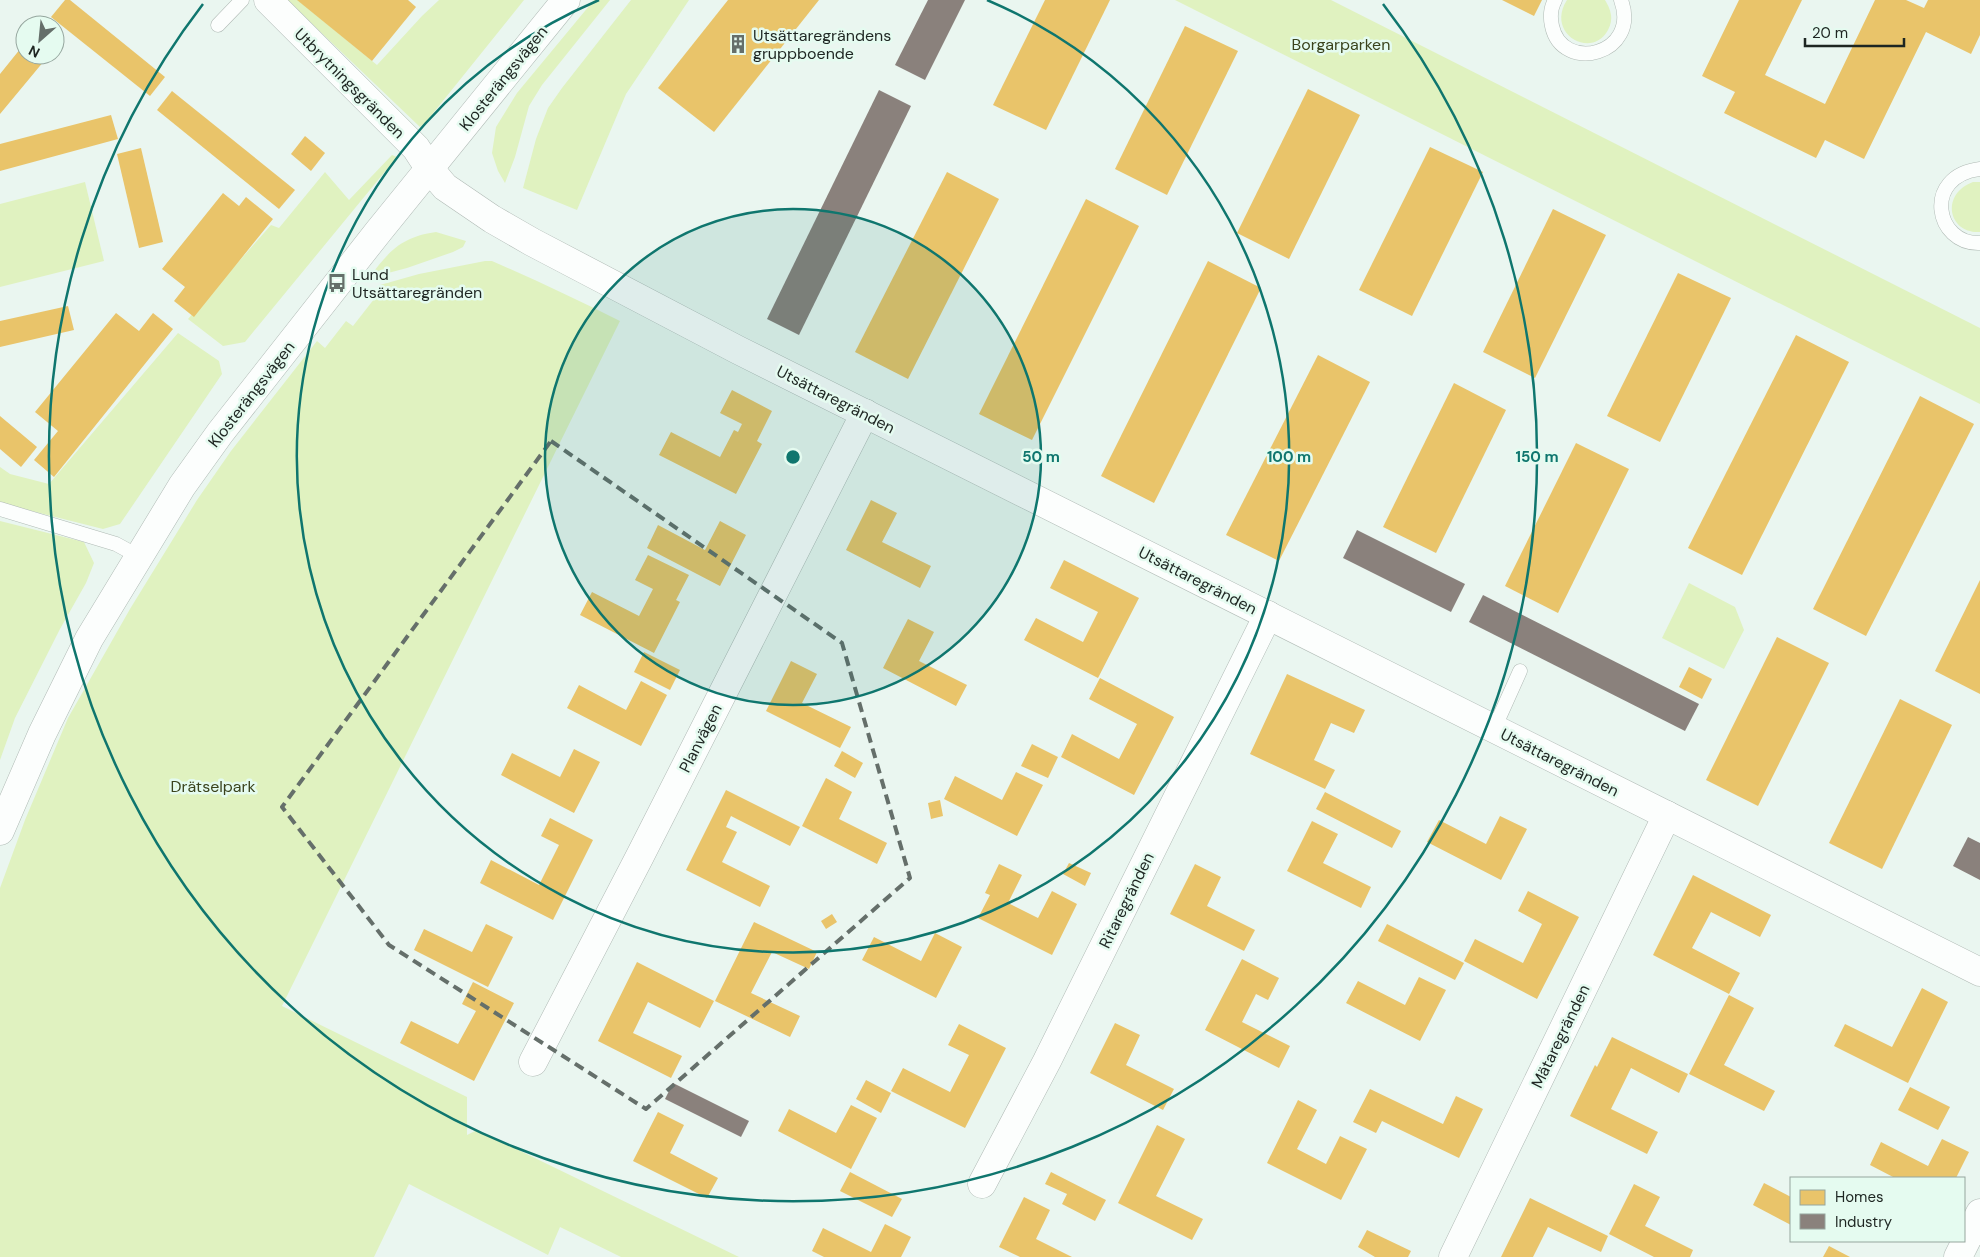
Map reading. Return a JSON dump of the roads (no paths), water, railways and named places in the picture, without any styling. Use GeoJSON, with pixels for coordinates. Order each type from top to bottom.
{"type":"FeatureCollection","features":[{"type":"Feature","properties":{"kind":"street","name":"Utbrytningsgränden"},"geometry":{"type":"LineString","coordinates":[[268,0],[416,148],[429,168]]}},
{"type":"Feature","properties":{"kind":"street","name":"Klosterängsvägen"},"geometry":{"type":"LineString","coordinates":[[0,830],[42,734],[89,639],[182,486],[220,433],[429,168],[566,0]]}},
{"type":"Feature","properties":{"kind":"street","name":"Utsättaregränden"},"geometry":{"type":"LineString","coordinates":[[429,168],[445,187],[492,219],[738,350],[1980,972]]}},
{"type":"Feature","properties":{"kind":"street","name":"Planvägen"},"geometry":{"type":"LineString","coordinates":[[532,1062],[640,856],[865,413]]}},
{"type":"Feature","properties":{"kind":"street","name":"Ritaregränden"},"geometry":{"type":"LineString","coordinates":[[982,1184],[1047,1061],[1268,615]]}},
{"type":"Feature","properties":{"kind":"street","name":"Mätaregränden"},"geometry":{"type":"LineString","coordinates":[[1453,1257],[1667,815]]}},
{"type":"Feature","properties":{"kind":"street"},"geometry":{"type":"LineString","coordinates":[[1958,1257],[1980,1214]]}},
{"type":"Feature","properties":{"kind":"lane"},"geometry":{"type":"LineString","coordinates":[[218,25],[242,0]]}},
{"type":"Feature","properties":{"kind":"lane"},"geometry":{"type":"LineString","coordinates":[[1555,0],[1550,18],[1553,31],[1560,42],[1570,50],[1581,53],[1605,50],[1621,34],[1625,22],[1625,10],[1621,0]]}},
{"type":"Feature","properties":{"kind":"lane"},"geometry":{"type":"LineString","coordinates":[[1980,169],[1967,171],[1947,185],[1942,197],[1941,210],[1945,222],[1952,232],[1962,239],[1973,243],[1980,243]]}},
{"type":"Feature","properties":{"kind":"lane"},"geometry":{"type":"LineString","coordinates":[[0,509],[116,544],[138,556]]}},
{"type":"Feature","properties":{"kind":"lane"},"geometry":{"type":"LineString","coordinates":[[1494,729],[1520,671]]}},
{"type":"Feature","properties":{"kind":"place","name":"Utsättaregrändens gruppboende"},"geometry":{"type":"Point","coordinates":[738,44]}},
{"type":"Feature","properties":{"kind":"place","name":"Lund Utsättaregränden"},"geometry":{"type":"Point","coordinates":[337,283]}},
{"type":"Feature","properties":{"kind":"park label","name":"Borgarparken"},"geometry":{"type":"Point","coordinates":[1341,44]}},
{"type":"Feature","properties":{"kind":"park label","name":"Drätselpark"},"geometry":{"type":"Point","coordinates":[213,786]}}]}
